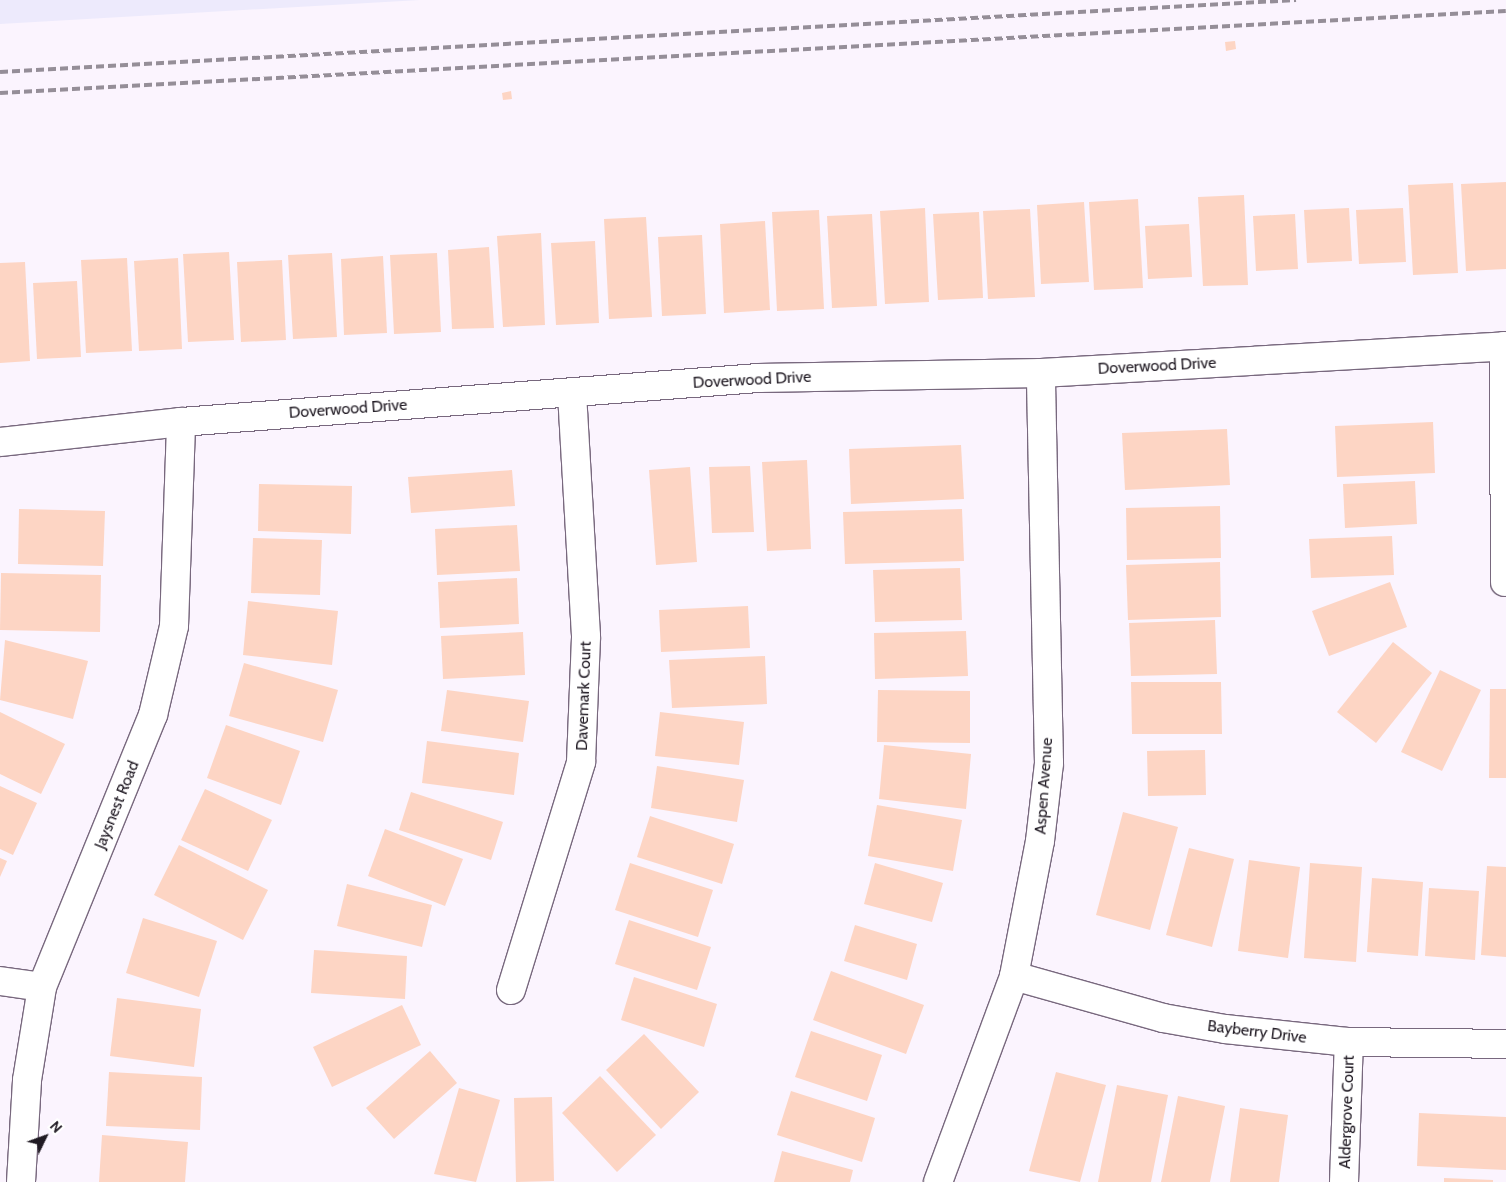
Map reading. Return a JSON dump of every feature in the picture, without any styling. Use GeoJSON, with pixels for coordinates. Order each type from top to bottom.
{"type":"FeatureCollection","features":[{"type":"Feature","properties":{"kind":"street","name":"Doverwood Drive"},"geometry":{"type":"LineString","coordinates":[[0,442],[181,422],[758,378],[1041,373],[1505,346]]}},
{"type":"Feature","properties":{"kind":"street"},"geometry":{"type":"LineString","coordinates":[[1505,346],[1505,582]]}},
{"type":"Feature","properties":{"kind":"street","name":"Aspen Avenue"},"geometry":{"type":"LineString","coordinates":[[938,1182],[1014,976],[1040,841],[1049,763],[1041,373]]}},
{"type":"Feature","properties":{"kind":"street","name":"Davemark Court"},"geometry":{"type":"LineString","coordinates":[[512,990],[581,762],[586,636],[572,393]]}},
{"type":"Feature","properties":{"kind":"street","name":"Jaysnest Road"},"geometry":{"type":"LineString","coordinates":[[20,1182],[27,1080],[42,987],[153,715],[174,626],[181,422]]}},
{"type":"Feature","properties":{"kind":"street","name":"Bayberry Drive"},"geometry":{"type":"LineString","coordinates":[[1014,976],[1163,1018],[1349,1042],[1506,1044]]}},
{"type":"Feature","properties":{"kind":"street"},"geometry":{"type":"LineString","coordinates":[[0,980],[42,987]]}},
{"type":"Feature","properties":{"kind":"street","name":"Aldergrove Court"},"geometry":{"type":"LineString","coordinates":[[1344,1182],[1349,1042]]}},
{"type":"Feature","properties":{"kind":"shaded area"},"geometry":{"type":"Polygon","coordinates":[[[0,0],[420,0],[0,24],[0,0]]]}},
{"type":"Feature","properties":{"kind":"building"},"geometry":{"type":"Polygon","coordinates":[[[1235,41],[1236,49],[1226,51],[1225,42],[1235,41]]]}},
{"type":"Feature","properties":{"kind":"building"},"geometry":{"type":"Polygon","coordinates":[[[511,91],[512,99],[503,100],[502,93],[511,91]]]}},
{"type":"Feature","properties":{"kind":"building"},"geometry":{"type":"Polygon","coordinates":[[[1506,182],[1506,269],[1466,271],[1461,184],[1506,182]]]}},
{"type":"Feature","properties":{"kind":"building"},"geometry":{"type":"Polygon","coordinates":[[[1453,183],[1458,273],[1413,275],[1408,185],[1453,183]]]}},
{"type":"Feature","properties":{"kind":"building"},"geometry":{"type":"Polygon","coordinates":[[[1244,195],[1248,285],[1203,286],[1198,197],[1244,195]]]}},
{"type":"Feature","properties":{"kind":"building"},"geometry":{"type":"Polygon","coordinates":[[[1138,199],[1143,288],[1094,290],[1089,202],[1138,199]]]}},
{"type":"Feature","properties":{"kind":"building"},"geometry":{"type":"Polygon","coordinates":[[[1084,202],[1089,282],[1041,284],[1037,205],[1084,202]]]}},
{"type":"Feature","properties":{"kind":"building"},"geometry":{"type":"Polygon","coordinates":[[[925,208],[929,302],[885,304],[880,211],[925,208]]]}},
{"type":"Feature","properties":{"kind":"building"},"geometry":{"type":"Polygon","coordinates":[[[1349,208],[1352,261],[1307,263],[1304,210],[1349,208]]]}},
{"type":"Feature","properties":{"kind":"building"},"geometry":{"type":"Polygon","coordinates":[[[1403,208],[1406,262],[1359,264],[1356,210],[1403,208]]]}},
{"type":"Feature","properties":{"kind":"building"},"geometry":{"type":"Polygon","coordinates":[[[1030,209],[1035,297],[988,299],[983,211],[1030,209]]]}},
{"type":"Feature","properties":{"kind":"building"},"geometry":{"type":"Polygon","coordinates":[[[819,210],[824,309],[777,311],[772,212],[819,210]]]}},
{"type":"Feature","properties":{"kind":"building"},"geometry":{"type":"Polygon","coordinates":[[[979,212],[983,298],[938,300],[933,214],[979,212]]]}},
{"type":"Feature","properties":{"kind":"building"},"geometry":{"type":"Polygon","coordinates":[[[872,214],[877,306],[832,308],[827,216],[872,214]]]}},
{"type":"Feature","properties":{"kind":"building"},"geometry":{"type":"Polygon","coordinates":[[[1295,214],[1298,269],[1256,271],[1253,216],[1295,214]]]}},
{"type":"Feature","properties":{"kind":"building"},"geometry":{"type":"Polygon","coordinates":[[[646,217],[652,317],[609,319],[604,219],[646,217]]]}},
{"type":"Feature","properties":{"kind":"building"},"geometry":{"type":"Polygon","coordinates":[[[765,221],[770,310],[724,313],[720,224],[765,221]]]}},
{"type":"Feature","properties":{"kind":"building"},"geometry":{"type":"Polygon","coordinates":[[[1189,224],[1192,277],[1148,279],[1145,226],[1189,224]]]}},
{"type":"Feature","properties":{"kind":"building"},"geometry":{"type":"Polygon","coordinates":[[[541,233],[545,325],[503,327],[497,236],[541,233]]]}},
{"type":"Feature","properties":{"kind":"building"},"geometry":{"type":"Polygon","coordinates":[[[702,235],[706,314],[662,316],[658,237],[702,235]]]}},
{"type":"Feature","properties":{"kind":"building"},"geometry":{"type":"Polygon","coordinates":[[[595,241],[599,323],[556,325],[551,243],[595,241]]]}},
{"type":"Feature","properties":{"kind":"building"},"geometry":{"type":"Polygon","coordinates":[[[489,247],[494,328],[452,329],[448,250],[489,247]]]}},
{"type":"Feature","properties":{"kind":"building"},"geometry":{"type":"Polygon","coordinates":[[[229,252],[234,340],[188,342],[183,254],[229,252]]]}},
{"type":"Feature","properties":{"kind":"building"},"geometry":{"type":"Polygon","coordinates":[[[332,253],[337,337],[293,339],[288,255],[332,253]]]}},
{"type":"Feature","properties":{"kind":"building"},"geometry":{"type":"Polygon","coordinates":[[[437,253],[441,332],[394,334],[390,255],[437,253]]]}},
{"type":"Feature","properties":{"kind":"building"},"geometry":{"type":"Polygon","coordinates":[[[383,256],[387,333],[344,335],[341,259],[383,256]]]}},
{"type":"Feature","properties":{"kind":"building"},"geometry":{"type":"Polygon","coordinates":[[[127,258],[132,351],[86,353],[81,260],[127,258]]]}},
{"type":"Feature","properties":{"kind":"building"},"geometry":{"type":"Polygon","coordinates":[[[178,258],[182,349],[139,351],[134,261],[178,258]]]}},
{"type":"Feature","properties":{"kind":"building"},"geometry":{"type":"Polygon","coordinates":[[[282,260],[286,340],[241,342],[237,262],[282,260]]]}},
{"type":"Feature","properties":{"kind":"building"},"geometry":{"type":"Polygon","coordinates":[[[25,262],[30,361],[0,363],[0,263],[25,262]]]}},
{"type":"Feature","properties":{"kind":"building"},"geometry":{"type":"Polygon","coordinates":[[[77,281],[81,357],[37,359],[33,283],[77,281]]]}},
{"type":"Feature","properties":{"kind":"building"},"geometry":{"type":"Polygon","coordinates":[[[1433,422],[1435,473],[1337,477],[1335,426],[1433,422]]]}},
{"type":"Feature","properties":{"kind":"building"},"geometry":{"type":"Polygon","coordinates":[[[1227,429],[1230,485],[1125,490],[1122,433],[1227,429]]]}},
{"type":"Feature","properties":{"kind":"building"},"geometry":{"type":"Polygon","coordinates":[[[961,445],[964,499],[851,504],[849,449],[961,445]]]}},
{"type":"Feature","properties":{"kind":"building"},"geometry":{"type":"Polygon","coordinates":[[[807,460],[811,549],[767,551],[762,462],[807,460]]]}},
{"type":"Feature","properties":{"kind":"building"},"geometry":{"type":"Polygon","coordinates":[[[750,466],[754,532],[712,533],[709,467],[750,466]]]}},
{"type":"Feature","properties":{"kind":"building"},"geometry":{"type":"Polygon","coordinates":[[[690,467],[697,562],[656,565],[649,470],[690,467]]]}},
{"type":"Feature","properties":{"kind":"building"},"geometry":{"type":"Polygon","coordinates":[[[512,470],[515,506],[411,513],[408,477],[512,470]]]}},
{"type":"Feature","properties":{"kind":"building"},"geometry":{"type":"Polygon","coordinates":[[[1415,481],[1417,524],[1345,528],[1343,484],[1415,481]]]}},
{"type":"Feature","properties":{"kind":"building"},"geometry":{"type":"Polygon","coordinates":[[[259,484],[352,486],[351,534],[258,531],[259,484]]]}},
{"type":"Feature","properties":{"kind":"building"},"geometry":{"type":"Polygon","coordinates":[[[1220,506],[1221,558],[1127,560],[1126,508],[1220,506]]]}},
{"type":"Feature","properties":{"kind":"building"},"geometry":{"type":"Polygon","coordinates":[[[19,509],[105,511],[103,566],[18,564],[19,509]]]}},
{"type":"Feature","properties":{"kind":"building"},"geometry":{"type":"Polygon","coordinates":[[[962,509],[964,561],[845,564],[843,512],[962,509]]]}},
{"type":"Feature","properties":{"kind":"building"},"geometry":{"type":"Polygon","coordinates":[[[517,525],[520,571],[437,575],[435,529],[517,525]]]}},
{"type":"Feature","properties":{"kind":"building"},"geometry":{"type":"Polygon","coordinates":[[[1392,536],[1394,575],[1311,578],[1309,539],[1392,536]]]}},
{"type":"Feature","properties":{"kind":"building"},"geometry":{"type":"Polygon","coordinates":[[[253,538],[322,540],[320,595],[251,593],[253,538]]]}},
{"type":"Feature","properties":{"kind":"building"},"geometry":{"type":"Polygon","coordinates":[[[1220,562],[1221,617],[1128,620],[1126,565],[1220,562]]]}},
{"type":"Feature","properties":{"kind":"building"},"geometry":{"type":"Polygon","coordinates":[[[960,568],[962,620],[875,622],[873,570],[960,568]]]}},
{"type":"Feature","properties":{"kind":"building"},"geometry":{"type":"Polygon","coordinates":[[[1,573],[101,575],[100,632],[0,630],[1,573]]]}},
{"type":"Feature","properties":{"kind":"building"},"geometry":{"type":"Polygon","coordinates":[[[517,578],[519,624],[440,628],[438,582],[517,578]]]}},
{"type":"Feature","properties":{"kind":"building"},"geometry":{"type":"Polygon","coordinates":[[[1390,582],[1407,627],[1329,656],[1312,611],[1390,582]]]}},
{"type":"Feature","properties":{"kind":"building"},"geometry":{"type":"Polygon","coordinates":[[[248,601],[338,611],[332,665],[243,655],[248,601]]]}},
{"type":"Feature","properties":{"kind":"building"},"geometry":{"type":"Polygon","coordinates":[[[748,606],[750,648],[661,652],[659,610],[748,606]]]}},
{"type":"Feature","properties":{"kind":"building"},"geometry":{"type":"Polygon","coordinates":[[[1215,620],[1217,674],[1131,676],[1129,623],[1215,620]]]}},
{"type":"Feature","properties":{"kind":"building"},"geometry":{"type":"Polygon","coordinates":[[[966,631],[968,676],[875,679],[874,633],[966,631]]]}},
{"type":"Feature","properties":{"kind":"building"},"geometry":{"type":"Polygon","coordinates":[[[523,632],[525,675],[443,679],[441,636],[523,632]]]}},
{"type":"Feature","properties":{"kind":"building"},"geometry":{"type":"Polygon","coordinates":[[[5,640],[88,661],[73,719],[0,700],[5,640]]]}},
{"type":"Feature","properties":{"kind":"building"},"geometry":{"type":"Polygon","coordinates":[[[1393,642],[1432,673],[1376,743],[1337,712],[1393,642]]]}},
{"type":"Feature","properties":{"kind":"building"},"geometry":{"type":"Polygon","coordinates":[[[765,656],[767,704],[672,708],[669,660],[765,656]]]}},
{"type":"Feature","properties":{"kind":"building"},"geometry":{"type":"Polygon","coordinates":[[[244,663],[338,690],[323,742],[229,716],[244,663]]]}},
{"type":"Feature","properties":{"kind":"building"},"geometry":{"type":"Polygon","coordinates":[[[1440,670],[1481,690],[1442,771],[1401,752],[1440,670]]]}},
{"type":"Feature","properties":{"kind":"building"},"geometry":{"type":"Polygon","coordinates":[[[1131,682],[1221,682],[1222,734],[1132,734],[1131,682]]]}},
{"type":"Feature","properties":{"kind":"building"},"geometry":{"type":"Polygon","coordinates":[[[1490,689],[1506,689],[1506,778],[1489,778],[1490,689]]]}},
{"type":"Feature","properties":{"kind":"building"},"geometry":{"type":"Polygon","coordinates":[[[447,690],[529,701],[523,742],[441,731],[447,690]]]}},
{"type":"Feature","properties":{"kind":"building"},"geometry":{"type":"Polygon","coordinates":[[[878,690],[970,691],[970,743],[877,742],[878,690]]]}},
{"type":"Feature","properties":{"kind":"building"},"geometry":{"type":"Polygon","coordinates":[[[0,712],[65,744],[41,794],[0,774],[0,712]]]}},
{"type":"Feature","properties":{"kind":"building"},"geometry":{"type":"Polygon","coordinates":[[[660,712],[744,722],[739,765],[655,756],[660,712]]]}},
{"type":"Feature","properties":{"kind":"building"},"geometry":{"type":"Polygon","coordinates":[[[226,725],[300,751],[281,805],[207,778],[226,725]]]}},
{"type":"Feature","properties":{"kind":"building"},"geometry":{"type":"Polygon","coordinates":[[[427,741],[519,753],[514,795],[422,783],[427,741]]]}},
{"type":"Feature","properties":{"kind":"building"},"geometry":{"type":"Polygon","coordinates":[[[884,745],[971,754],[966,809],[879,799],[884,745]]]}},
{"type":"Feature","properties":{"kind":"building"},"geometry":{"type":"Polygon","coordinates":[[[1205,750],[1206,795],[1148,796],[1147,751],[1205,750]]]}},
{"type":"Feature","properties":{"kind":"building"},"geometry":{"type":"Polygon","coordinates":[[[657,766],[744,780],[737,822],[651,808],[657,766]]]}},
{"type":"Feature","properties":{"kind":"building"},"geometry":{"type":"Polygon","coordinates":[[[0,786],[37,803],[13,855],[0,849],[0,786]]]}},
{"type":"Feature","properties":{"kind":"building"},"geometry":{"type":"Polygon","coordinates":[[[205,789],[272,820],[248,871],[181,840],[205,789]]]}},
{"type":"Feature","properties":{"kind":"building"},"geometry":{"type":"Polygon","coordinates":[[[411,792],[503,822],[491,860],[399,830],[411,792]]]}},
{"type":"Feature","properties":{"kind":"building"},"geometry":{"type":"Polygon","coordinates":[[[877,805],[962,820],[953,871],[868,856],[877,805]]]}},
{"type":"Feature","properties":{"kind":"building"},"geometry":{"type":"Polygon","coordinates":[[[1123,812],[1178,827],[1150,930],[1096,915],[1123,812]]]}},
{"type":"Feature","properties":{"kind":"building"},"geometry":{"type":"Polygon","coordinates":[[[650,816],[734,844],[722,884],[637,857],[650,816]]]}},
{"type":"Feature","properties":{"kind":"building"},"geometry":{"type":"Polygon","coordinates":[[[385,829],[463,859],[445,906],[368,876],[385,829]]]}},
{"type":"Feature","properties":{"kind":"building"},"geometry":{"type":"Polygon","coordinates":[[[179,845],[268,890],[243,940],[154,895],[179,845]]]}},
{"type":"Feature","properties":{"kind":"building"},"geometry":{"type":"Polygon","coordinates":[[[1189,848],[1234,859],[1212,947],[1166,935],[1189,848]]]}},
{"type":"Feature","properties":{"kind":"building"},"geometry":{"type":"Polygon","coordinates":[[[0,858],[7,861],[0,877],[0,858]]]}},
{"type":"Feature","properties":{"kind":"building"},"geometry":{"type":"Polygon","coordinates":[[[1249,860],[1300,867],[1288,958],[1238,951],[1249,860]]]}},
{"type":"Feature","properties":{"kind":"building"},"geometry":{"type":"Polygon","coordinates":[[[630,863],[713,890],[698,937],[615,910],[630,863]]]}},
{"type":"Feature","properties":{"kind":"building"},"geometry":{"type":"Polygon","coordinates":[[[875,863],[943,883],[932,922],[864,904],[875,863]]]}},
{"type":"Feature","properties":{"kind":"building"},"geometry":{"type":"Polygon","coordinates":[[[1310,863],[1362,867],[1356,962],[1304,958],[1310,863]]]}},
{"type":"Feature","properties":{"kind":"building"},"geometry":{"type":"Polygon","coordinates":[[[1487,866],[1506,867],[1506,957],[1481,955],[1487,866]]]}},
{"type":"Feature","properties":{"kind":"building"},"geometry":{"type":"Polygon","coordinates":[[[1372,878],[1423,882],[1418,956],[1367,952],[1372,878]]]}},
{"type":"Feature","properties":{"kind":"building"},"geometry":{"type":"Polygon","coordinates":[[[347,884],[432,905],[422,947],[337,926],[347,884]]]}},
{"type":"Feature","properties":{"kind":"building"},"geometry":{"type":"Polygon","coordinates":[[[1429,888],[1479,891],[1475,960],[1425,956],[1429,888]]]}},
{"type":"Feature","properties":{"kind":"building"},"geometry":{"type":"Polygon","coordinates":[[[143,918],[217,941],[199,997],[126,973],[143,918]]]}},
{"type":"Feature","properties":{"kind":"building"},"geometry":{"type":"Polygon","coordinates":[[[629,920],[711,947],[697,990],[615,964],[629,920]]]}},
{"type":"Feature","properties":{"kind":"building"},"geometry":{"type":"Polygon","coordinates":[[[855,925],[917,944],[907,980],[844,961],[855,925]]]}},
{"type":"Feature","properties":{"kind":"building"},"geometry":{"type":"Polygon","coordinates":[[[314,950],[407,956],[405,999],[311,993],[314,950]]]}},
{"type":"Feature","properties":{"kind":"building"},"geometry":{"type":"Polygon","coordinates":[[[831,971],[924,1005],[906,1054],[813,1020],[831,971]]]}},
{"type":"Feature","properties":{"kind":"building"},"geometry":{"type":"Polygon","coordinates":[[[634,977],[717,1004],[704,1047],[621,1020],[634,977]]]}},
{"type":"Feature","properties":{"kind":"building"},"geometry":{"type":"Polygon","coordinates":[[[117,998],[201,1009],[194,1067],[110,1056],[117,998]]]}},
{"type":"Feature","properties":{"kind":"building"},"geometry":{"type":"Polygon","coordinates":[[[402,1005],[421,1045],[332,1087],[313,1047],[402,1005]]]}},
{"type":"Feature","properties":{"kind":"building"},"geometry":{"type":"Polygon","coordinates":[[[811,1031],[882,1055],[867,1101],[795,1077],[811,1031]]]}},
{"type":"Feature","properties":{"kind":"building"},"geometry":{"type":"Polygon","coordinates":[[[644,1034],[699,1092],[661,1129],[606,1070],[644,1034]]]}},
{"type":"Feature","properties":{"kind":"building"},"geometry":{"type":"Polygon","coordinates":[[[430,1051],[457,1083],[394,1139],[366,1108],[430,1051]]]}},
{"type":"Feature","properties":{"kind":"building"},"geometry":{"type":"Polygon","coordinates":[[[109,1072],[202,1077],[200,1130],[106,1126],[109,1072]]]}},
{"type":"Feature","properties":{"kind":"building"},"geometry":{"type":"Polygon","coordinates":[[[1056,1072],[1106,1085],[1080,1182],[1029,1171],[1056,1072]]]}},
{"type":"Feature","properties":{"kind":"building"},"geometry":{"type":"Polygon","coordinates":[[[600,1076],[656,1135],[617,1172],[562,1113],[600,1076]]]}},
{"type":"Feature","properties":{"kind":"building"},"geometry":{"type":"Polygon","coordinates":[[[1117,1085],[1168,1095],[1151,1182],[1098,1182],[1117,1085]]]}},
{"type":"Feature","properties":{"kind":"building"},"geometry":{"type":"Polygon","coordinates":[[[459,1088],[500,1100],[476,1182],[434,1174],[459,1088]]]}},
{"type":"Feature","properties":{"kind":"building"},"geometry":{"type":"Polygon","coordinates":[[[791,1091],[875,1118],[862,1162],[777,1135],[791,1091]]]}},
{"type":"Feature","properties":{"kind":"building"},"geometry":{"type":"Polygon","coordinates":[[[1178,1096],[1225,1106],[1210,1182],[1161,1182],[1178,1096]]]}},
{"type":"Feature","properties":{"kind":"building"},"geometry":{"type":"Polygon","coordinates":[[[552,1097],[554,1181],[516,1182],[514,1098],[552,1097]]]}},
{"type":"Feature","properties":{"kind":"building"},"geometry":{"type":"Polygon","coordinates":[[[1240,1108],[1288,1115],[1279,1182],[1230,1182],[1240,1108]]]}},
{"type":"Feature","properties":{"kind":"building"},"geometry":{"type":"Polygon","coordinates":[[[1419,1113],[1506,1117],[1506,1170],[1417,1166],[1419,1113]]]}},
{"type":"Feature","properties":{"kind":"building"},"geometry":{"type":"Polygon","coordinates":[[[102,1135],[188,1142],[185,1182],[99,1182],[102,1135]]]}},
{"type":"Feature","properties":{"kind":"building"},"geometry":{"type":"Polygon","coordinates":[[[782,1151],[853,1170],[850,1182],[774,1182],[782,1151]]]}},
{"type":"Feature","properties":{"kind":"building"},"geometry":{"type":"Polygon","coordinates":[[[1444,1178],[1493,1180],[1493,1182],[1444,1182],[1444,1178]]]}},
{"type":"Feature","properties":{"kind":"railway"},"geometry":{"type":"LineString","coordinates":[[0,72],[1296,0]]}},
{"type":"Feature","properties":{"kind":"railway"},"geometry":{"type":"LineString","coordinates":[[0,93],[1506,11]]}}]}
